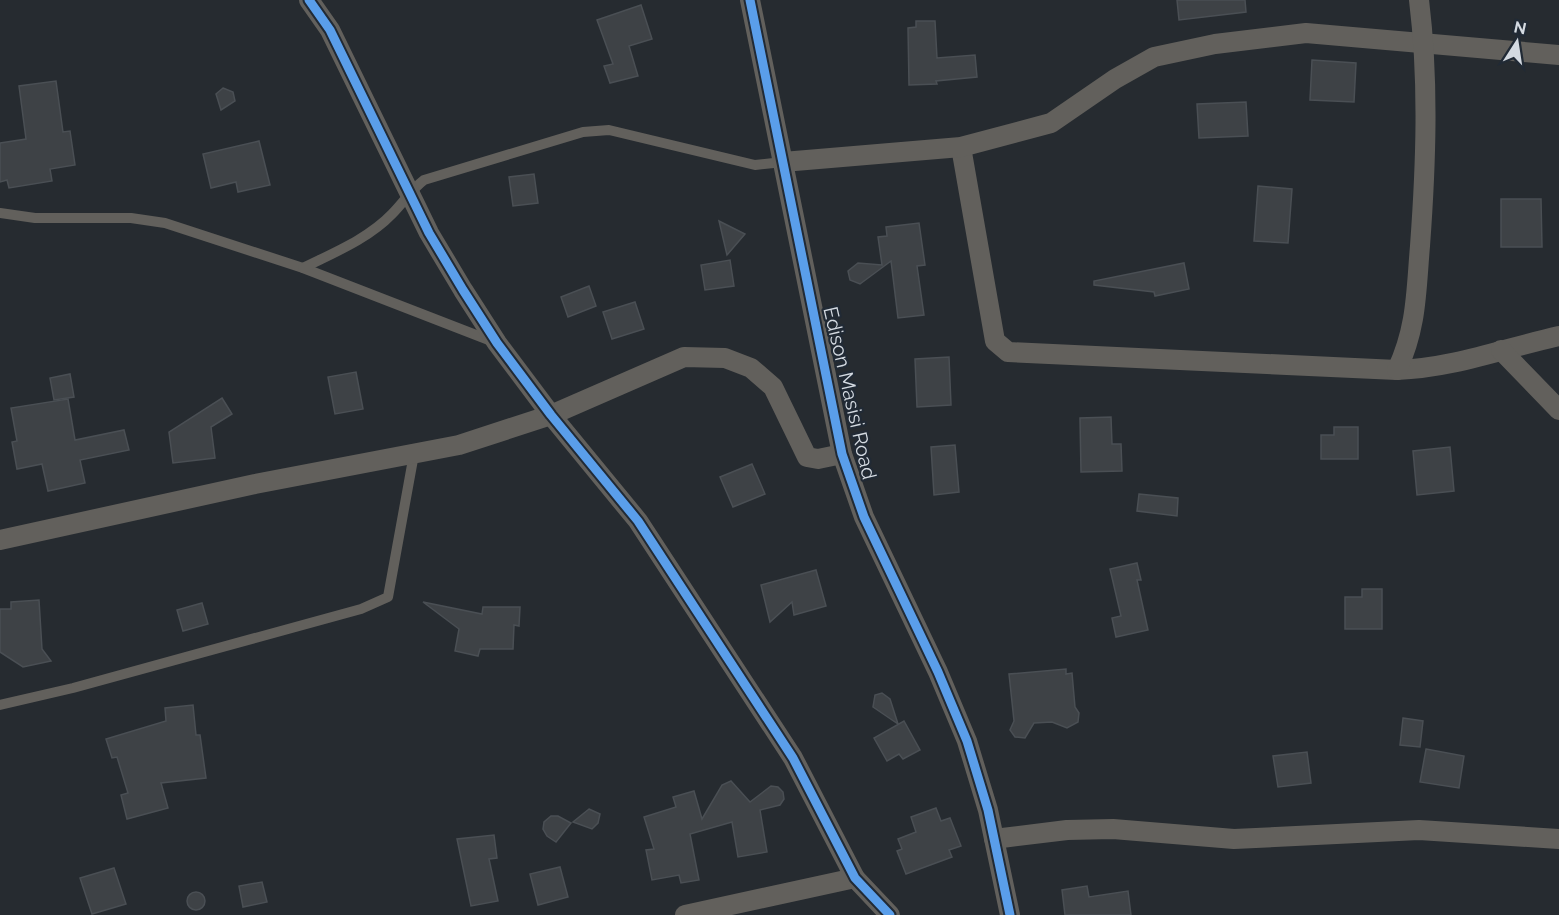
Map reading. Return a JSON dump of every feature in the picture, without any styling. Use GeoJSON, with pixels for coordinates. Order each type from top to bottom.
{"type":"FeatureCollection","features":[{"type":"Feature","properties":{"kind":"street"},"geometry":{"type":"LineString","coordinates":[[309,0],[330,30],[429,233],[497,344],[651,540],[793,758],[855,878],[890,915]]}},
{"type":"Feature","properties":{"kind":"street","name":"Edison Masisi Road"},"geometry":{"type":"LineString","coordinates":[[750,0],[842,454],[864,517],[934,662],[967,741],[994,839],[1010,915]]}},
{"type":"Feature","properties":{"kind":"street"},"geometry":{"type":"LineString","coordinates":[[1398,370],[1414,329],[1424,188],[1425,44],[1419,0]]}},
{"type":"Feature","properties":{"kind":"street"},"geometry":{"type":"LineString","coordinates":[[783,162],[961,147],[1051,123],[1115,79],[1154,57],[1205,46],[1306,33],[1559,55]]}},
{"type":"Feature","properties":{"kind":"street"},"geometry":{"type":"LineString","coordinates":[[961,147],[995,340],[1008,352],[1398,370],[1430,369],[1559,336]]}},
{"type":"Feature","properties":{"kind":"street"},"geometry":{"type":"LineString","coordinates":[[1501,350],[1559,410]]}},
{"type":"Feature","properties":{"kind":"street"},"geometry":{"type":"LineString","coordinates":[[0,540],[255,484],[459,446],[551,415],[684,357],[725,358],[751,368],[773,387],[807,457],[818,459],[842,454]]}},
{"type":"Feature","properties":{"kind":"street"},"geometry":{"type":"LineString","coordinates":[[994,839],[1067,830],[1113,829],[1234,838],[1419,830],[1559,839]]}},
{"type":"Feature","properties":{"kind":"street"},"geometry":{"type":"LineString","coordinates":[[685,915],[855,878]]}},
{"type":"Feature","properties":{"kind":"lane"},"geometry":{"type":"LineString","coordinates":[[303,268],[371,231],[392,214],[409,193],[424,180],[583,132],[609,130],[755,165],[783,162]]}},
{"type":"Feature","properties":{"kind":"lane"},"geometry":{"type":"LineString","coordinates":[[0,213],[35,218],[146,219],[303,268],[497,344]]}},
{"type":"Feature","properties":{"kind":"lane"},"geometry":{"type":"LineString","coordinates":[[0,705],[361,609],[388,597],[414,454]]}},
{"type":"Feature","properties":{"kind":"building"},"geometry":{"type":"Polygon","coordinates":[[[1177,0],[1245,0],[1246,12],[1179,20],[1177,0]]]}},
{"type":"Feature","properties":{"kind":"building"},"geometry":{"type":"Polygon","coordinates":[[[641,5],[652,39],[629,46],[638,76],[610,83],[604,66],[613,64],[597,20],[641,5]]]}},
{"type":"Feature","properties":{"kind":"building"},"geometry":{"type":"Polygon","coordinates":[[[916,21],[935,21],[937,58],[975,55],[977,77],[936,81],[937,84],[909,85],[908,28],[916,27],[916,21]]]}},
{"type":"Feature","properties":{"kind":"building"},"geometry":{"type":"Polygon","coordinates":[[[1312,60],[1356,63],[1354,102],[1310,100],[1312,60]]]}},
{"type":"Feature","properties":{"kind":"building"},"geometry":{"type":"Polygon","coordinates":[[[56,81],[63,132],[70,131],[75,165],[50,169],[52,181],[9,188],[7,180],[0,182],[0,143],[26,139],[19,86],[56,81]]]}},
{"type":"Feature","properties":{"kind":"building"},"geometry":{"type":"Polygon","coordinates":[[[223,88],[233,92],[235,101],[221,110],[216,94],[223,88]]]}},
{"type":"Feature","properties":{"kind":"building"},"geometry":{"type":"Polygon","coordinates":[[[1246,102],[1248,136],[1199,138],[1197,104],[1246,102]]]}},
{"type":"Feature","properties":{"kind":"building"},"geometry":{"type":"Polygon","coordinates":[[[259,141],[270,185],[238,192],[236,182],[211,188],[203,154],[259,141]]]}},
{"type":"Feature","properties":{"kind":"building"},"geometry":{"type":"Polygon","coordinates":[[[534,174],[538,203],[513,206],[509,177],[534,174]]]}},
{"type":"Feature","properties":{"kind":"building"},"geometry":{"type":"Polygon","coordinates":[[[1258,186],[1292,189],[1288,243],[1254,241],[1258,186]]]}},
{"type":"Feature","properties":{"kind":"building"},"geometry":{"type":"Polygon","coordinates":[[[1501,199],[1541,199],[1542,247],[1501,247],[1501,199]]]}},
{"type":"Feature","properties":{"kind":"building"},"geometry":{"type":"Polygon","coordinates":[[[719,221],[745,234],[727,255],[719,221]]]}},
{"type":"Feature","properties":{"kind":"building"},"geometry":{"type":"Polygon","coordinates":[[[919,223],[925,265],[917,266],[924,315],[898,318],[891,261],[860,284],[850,280],[848,271],[858,263],[882,265],[878,237],[887,236],[886,227],[919,223]]]}},
{"type":"Feature","properties":{"kind":"building"},"geometry":{"type":"Polygon","coordinates":[[[730,260],[734,286],[705,290],[701,265],[730,260]]]}},
{"type":"Feature","properties":{"kind":"building"},"geometry":{"type":"Polygon","coordinates":[[[1184,263],[1189,289],[1155,296],[1154,292],[1094,285],[1094,281],[1184,263]]]}},
{"type":"Feature","properties":{"kind":"building"},"geometry":{"type":"Polygon","coordinates":[[[589,286],[596,306],[568,317],[561,297],[589,286]]]}},
{"type":"Feature","properties":{"kind":"building"},"geometry":{"type":"Polygon","coordinates":[[[635,302],[644,329],[612,339],[603,312],[635,302]]]}},
{"type":"Feature","properties":{"kind":"building"},"geometry":{"type":"Polygon","coordinates":[[[949,357],[951,405],[917,407],[915,359],[949,357]]]}},
{"type":"Feature","properties":{"kind":"building"},"geometry":{"type":"Polygon","coordinates":[[[356,372],[363,409],[335,414],[328,377],[356,372]]]}},
{"type":"Feature","properties":{"kind":"building"},"geometry":{"type":"Polygon","coordinates":[[[70,374],[74,397],[54,400],[50,378],[70,374]]]}},
{"type":"Feature","properties":{"kind":"building"},"geometry":{"type":"Polygon","coordinates":[[[222,398],[232,414],[211,427],[215,458],[173,463],[169,432],[222,398]]]}},
{"type":"Feature","properties":{"kind":"building"},"geometry":{"type":"Polygon","coordinates":[[[68,399],[75,440],[124,430],[129,450],[80,460],[85,483],[48,491],[42,464],[17,469],[12,442],[17,441],[11,408],[68,399]]]}},
{"type":"Feature","properties":{"kind":"building"},"geometry":{"type":"Polygon","coordinates":[[[1111,417],[1112,444],[1121,444],[1122,471],[1081,472],[1080,418],[1111,417]]]}},
{"type":"Feature","properties":{"kind":"building"},"geometry":{"type":"Polygon","coordinates":[[[1334,427],[1358,427],[1358,459],[1321,459],[1321,435],[1334,435],[1334,427]]]}},
{"type":"Feature","properties":{"kind":"building"},"geometry":{"type":"Polygon","coordinates":[[[955,445],[959,492],[934,495],[931,447],[955,445]]]}},
{"type":"Feature","properties":{"kind":"building"},"geometry":{"type":"Polygon","coordinates":[[[1450,447],[1454,491],[1417,495],[1413,451],[1450,447]]]}},
{"type":"Feature","properties":{"kind":"building"},"geometry":{"type":"Polygon","coordinates":[[[752,464],[765,494],[733,507],[720,477],[752,464]]]}},
{"type":"Feature","properties":{"kind":"building"},"geometry":{"type":"Polygon","coordinates":[[[1139,494],[1178,498],[1177,516],[1137,511],[1139,494]]]}},
{"type":"Feature","properties":{"kind":"building"},"geometry":{"type":"Polygon","coordinates":[[[1137,563],[1141,580],[1137,580],[1148,630],[1116,637],[1112,618],[1121,616],[1110,569],[1137,563]]]}},
{"type":"Feature","properties":{"kind":"building"},"geometry":{"type":"Polygon","coordinates":[[[816,570],[826,606],[794,615],[792,602],[770,622],[761,585],[816,570]]]}},
{"type":"Feature","properties":{"kind":"building"},"geometry":{"type":"Polygon","coordinates":[[[1362,589],[1382,589],[1382,629],[1345,629],[1345,597],[1362,597],[1362,589]]]}},
{"type":"Feature","properties":{"kind":"building"},"geometry":{"type":"Polygon","coordinates":[[[39,600],[42,649],[51,661],[23,667],[0,652],[0,609],[11,609],[11,602],[39,600]]]}},
{"type":"Feature","properties":{"kind":"building"},"geometry":{"type":"Polygon","coordinates":[[[423,602],[482,614],[483,607],[520,607],[519,626],[514,625],[513,649],[480,649],[478,656],[455,651],[459,629],[423,602]]]}},
{"type":"Feature","properties":{"kind":"building"},"geometry":{"type":"Polygon","coordinates":[[[202,603],[208,624],[183,631],[177,610],[202,603]]]}},
{"type":"Feature","properties":{"kind":"building"},"geometry":{"type":"Polygon","coordinates":[[[1066,669],[1066,674],[1072,673],[1075,707],[1079,713],[1078,722],[1067,728],[1052,722],[1034,723],[1025,738],[1015,737],[1010,730],[1014,721],[1009,674],[1066,669]]]}},
{"type":"Feature","properties":{"kind":"building"},"geometry":{"type":"Polygon","coordinates":[[[882,693],[890,699],[898,724],[873,707],[875,695],[882,693]]]}},
{"type":"Feature","properties":{"kind":"building"},"geometry":{"type":"Polygon","coordinates":[[[193,705],[196,735],[200,735],[206,778],[161,783],[168,808],[127,819],[121,795],[128,793],[117,757],[112,758],[106,739],[166,721],[165,708],[193,705]]]}},
{"type":"Feature","properties":{"kind":"building"},"geometry":{"type":"Polygon","coordinates":[[[1403,718],[1423,721],[1420,747],[1400,745],[1403,718]]]}},
{"type":"Feature","properties":{"kind":"building"},"geometry":{"type":"Polygon","coordinates":[[[904,721],[920,750],[903,759],[899,754],[887,761],[874,738],[904,721]]]}},
{"type":"Feature","properties":{"kind":"building"},"geometry":{"type":"Polygon","coordinates":[[[1426,749],[1464,756],[1459,788],[1420,782],[1426,749]]]}},
{"type":"Feature","properties":{"kind":"building"},"geometry":{"type":"Polygon","coordinates":[[[1307,752],[1311,783],[1278,787],[1273,756],[1307,752]]]}},
{"type":"Feature","properties":{"kind":"building"},"geometry":{"type":"Polygon","coordinates":[[[731,781],[750,802],[771,786],[778,787],[783,792],[784,799],[780,805],[760,810],[767,852],[738,857],[732,822],[690,834],[699,880],[681,883],[679,875],[652,880],[646,850],[654,849],[644,817],[676,807],[673,797],[694,791],[702,819],[722,785],[731,781]]]}},
{"type":"Feature","properties":{"kind":"building"},"geometry":{"type":"Polygon","coordinates":[[[936,808],[941,821],[950,818],[961,846],[949,850],[952,857],[906,874],[897,851],[902,849],[898,839],[916,832],[911,817],[936,808]]]}},
{"type":"Feature","properties":{"kind":"building"},"geometry":{"type":"Polygon","coordinates":[[[589,809],[600,814],[598,823],[592,829],[573,822],[589,809]]]}},
{"type":"Feature","properties":{"kind":"building"},"geometry":{"type":"Polygon","coordinates":[[[551,816],[558,816],[571,823],[556,842],[547,836],[543,829],[544,822],[551,816]]]}},
{"type":"Feature","properties":{"kind":"building"},"geometry":{"type":"Polygon","coordinates":[[[494,835],[497,858],[489,859],[498,901],[471,906],[457,839],[494,835]]]}},
{"type":"Feature","properties":{"kind":"building"},"geometry":{"type":"Polygon","coordinates":[[[560,867],[568,897],[538,905],[530,874],[560,867]]]}},
{"type":"Feature","properties":{"kind":"building"},"geometry":{"type":"Polygon","coordinates":[[[114,868],[126,904],[92,914],[80,878],[114,868]]]}},
{"type":"Feature","properties":{"kind":"building"},"geometry":{"type":"Polygon","coordinates":[[[262,882],[267,902],[243,907],[239,886],[262,882]]]}},
{"type":"Feature","properties":{"kind":"building"},"geometry":{"type":"Polygon","coordinates":[[[1087,886],[1089,897],[1128,891],[1131,915],[1065,915],[1062,890],[1087,886]]]}},
{"type":"Feature","properties":{"kind":"building"},"geometry":{"type":"Polygon","coordinates":[[[196,892],[202,895],[205,901],[202,907],[196,910],[190,907],[187,901],[190,895],[196,892]]]}},
{"type":"Feature","properties":{"kind":"cycle path"},"geometry":{"type":"LineString","coordinates":[[309,0],[330,30],[429,233],[463,290],[497,343],[551,415],[638,521],[793,758],[855,878],[890,915]]}},
{"type":"Feature","properties":{"kind":"cycle path"},"geometry":{"type":"LineString","coordinates":[[750,0],[842,454],[864,517],[938,672],[967,741],[988,810],[1010,915]]}}]}
